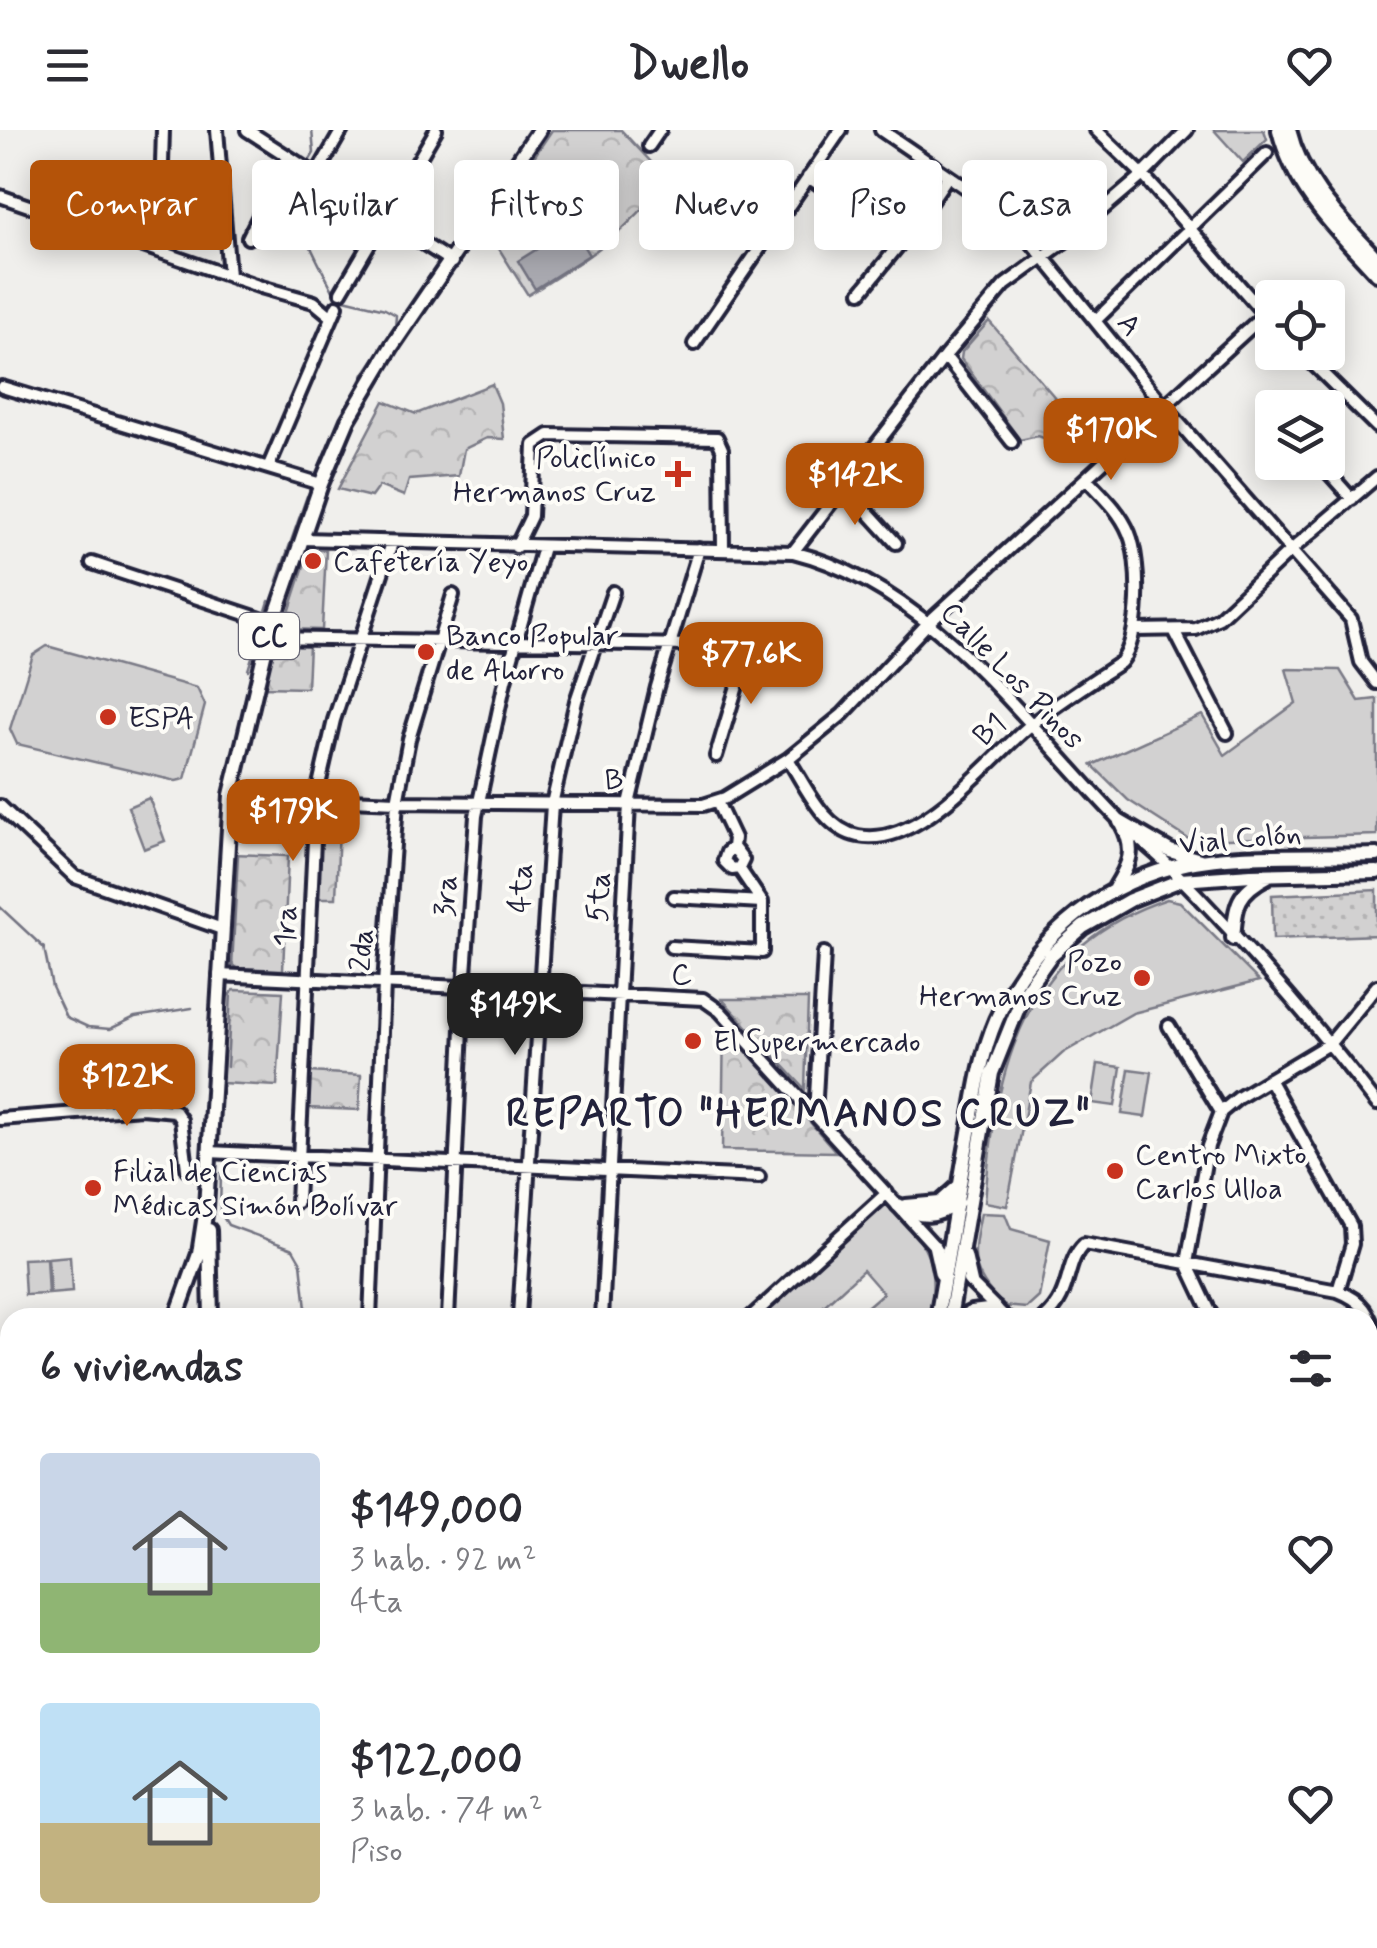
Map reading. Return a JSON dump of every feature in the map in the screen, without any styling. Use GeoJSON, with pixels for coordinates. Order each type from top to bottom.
{"type":"FeatureCollection","features":[{"type":"Feature","properties":{"kind":"main road","name":"CC"},"geometry":{"type":"LineString","coordinates":[[180,1308],[199,1254],[206,1208],[231,795],[268,638],[321,484],[348,420],[392,346],[540,130]]}},
{"type":"Feature","properties":{"kind":"main road"},"geometry":{"type":"LineString","coordinates":[[1282,131],[1310,180],[1377,259]]}},
{"type":"Feature","properties":{"kind":"main road"},"geometry":{"type":"LineString","coordinates":[[1282,131],[1285,152],[1302,186],[1377,274]]}},
{"type":"Feature","properties":{"kind":"main road"},"geometry":{"type":"LineString","coordinates":[[1120,822],[1170,851],[1207,862]]}},
{"type":"Feature","properties":{"kind":"main road"},"geometry":{"type":"LineString","coordinates":[[1112,892],[1132,855],[1130,839],[1120,822]]}},
{"type":"Feature","properties":{"kind":"main road","name":"Vial Colón"},"geometry":{"type":"LineString","coordinates":[[940,1308],[982,1064],[995,1020],[1014,982],[1054,933],[1076,913],[1112,892],[1170,867],[1377,855]]}},
{"type":"Feature","properties":{"kind":"main road","name":"Vial Colón"},"geometry":{"type":"LineString","coordinates":[[952,1308],[992,1073],[1024,993],[1051,955],[1082,927],[1130,900],[1181,880],[1377,872]]}},
{"type":"Feature","properties":{"kind":"main road"},"geometry":{"type":"LineString","coordinates":[[1234,938],[1236,910],[1243,892],[1272,874]]}},
{"type":"Feature","properties":{"kind":"main road"},"geometry":{"type":"LineString","coordinates":[[898,1204],[922,1207],[940,1203],[960,1184]]}},
{"type":"Feature","properties":{"kind":"main road"},"geometry":{"type":"LineString","coordinates":[[898,1204],[917,1216],[930,1217],[971,1194]]}},
{"type":"Feature","properties":{"kind":"main road","name":"CC"},"geometry":{"type":"LineString","coordinates":[[206,1208],[211,1308]]}},
{"type":"Feature","properties":{"kind":"main road"},"geometry":{"type":"LineString","coordinates":[[966,1225],[965,1263],[970,1282]]}},
{"type":"Feature","properties":{"kind":"main road"},"geometry":{"type":"LineString","coordinates":[[935,1247],[943,1288]]}},
{"type":"Feature","properties":{"kind":"street"},"geometry":{"type":"LineString","coordinates":[[162,160],[163,130]]}},
{"type":"Feature","properties":{"kind":"street"},"geometry":{"type":"LineString","coordinates":[[216,130],[229,276]]}},
{"type":"Feature","properties":{"kind":"street"},"geometry":{"type":"LineString","coordinates":[[246,130],[294,160]]}},
{"type":"Feature","properties":{"kind":"street"},"geometry":{"type":"LineString","coordinates":[[317,160],[342,130]]}},
{"type":"Feature","properties":{"kind":"street"},"geometry":{"type":"LineString","coordinates":[[417,160],[436,130]]}},
{"type":"Feature","properties":{"kind":"street"},"geometry":{"type":"LineString","coordinates":[[649,146],[660,130]]}},
{"type":"Feature","properties":{"kind":"street"},"geometry":{"type":"LineString","coordinates":[[694,344],[841,130]]}},
{"type":"Feature","properties":{"kind":"street","name":"A"},"geometry":{"type":"LineString","coordinates":[[882,130],[1013,220],[1166,406],[1351,620],[1357,635],[1356,650],[1375,682]]}},
{"type":"Feature","properties":{"kind":"street"},"geometry":{"type":"LineString","coordinates":[[1096,130],[1144,175],[1255,304]]}},
{"type":"Feature","properties":{"kind":"street"},"geometry":{"type":"LineString","coordinates":[[793,552],[1005,285],[1144,175],[1187,130]]}},
{"type":"Feature","properties":{"kind":"street"},"geometry":{"type":"LineString","coordinates":[[1095,321],[1267,153]]}},
{"type":"Feature","properties":{"kind":"street"},"geometry":{"type":"LineString","coordinates":[[248,238],[288,156]]}},
{"type":"Feature","properties":{"kind":"street"},"geometry":{"type":"LineString","coordinates":[[861,292],[948,176]]}},
{"type":"Feature","properties":{"kind":"street"},"geometry":{"type":"LineString","coordinates":[[808,177],[814,181]]}},
{"type":"Feature","properties":{"kind":"street"},"geometry":{"type":"LineString","coordinates":[[0,196],[335,311],[268,468]]}},
{"type":"Feature","properties":{"kind":"street"},"geometry":{"type":"LineString","coordinates":[[342,292],[364,250]]}},
{"type":"Feature","properties":{"kind":"street"},"geometry":{"type":"LineString","coordinates":[[433,250],[452,262]]}},
{"type":"Feature","properties":{"kind":"street","name":"B"},"geometry":{"type":"LineString","coordinates":[[231,795],[396,802],[717,802],[788,759],[844,714],[929,622],[1255,330]]}},
{"type":"Feature","properties":{"kind":"street"},"geometry":{"type":"LineString","coordinates":[[945,356],[1012,442]]}},
{"type":"Feature","properties":{"kind":"street"},"geometry":{"type":"LineString","coordinates":[[1319,370],[1377,427]]}},
{"type":"Feature","properties":{"kind":"street"},"geometry":{"type":"LineString","coordinates":[[2,387],[321,484]]}},
{"type":"Feature","properties":{"kind":"street"},"geometry":{"type":"LineString","coordinates":[[516,546],[531,516],[534,445],[550,435],[717,438],[722,449],[723,548]]}},
{"type":"Feature","properties":{"kind":"street"},"geometry":{"type":"LineString","coordinates":[[1086,478],[1116,511],[1130,535],[1135,630],[1196,630],[1219,618],[1377,477]]}},
{"type":"Feature","properties":{"kind":"street"},"geometry":{"type":"LineString","coordinates":[[1335,480],[1352,499]]}},
{"type":"Feature","properties":{"kind":"street"},"geometry":{"type":"LineString","coordinates":[[844,486],[896,543]]}},
{"type":"Feature","properties":{"kind":"street","name":"Calle Los Pinos"},"geometry":{"type":"LineString","coordinates":[[302,540],[793,552],[862,580],[929,622],[1120,822],[1170,867],[1330,1043],[1377,1104]]}},
{"type":"Feature","properties":{"kind":"street","name":"1ra"},"geometry":{"type":"LineString","coordinates":[[297,1202],[316,798],[334,720],[392,542]]}},
{"type":"Feature","properties":{"kind":"street","name":"3ra"},"geometry":{"type":"LineString","coordinates":[[449,1308],[464,988],[478,803],[504,682],[544,547]]}},
{"type":"Feature","properties":{"kind":"street","name":"5ta"},"geometry":{"type":"LineString","coordinates":[[602,1308],[629,804],[639,754],[699,549]]}},
{"type":"Feature","properties":{"kind":"street"},"geometry":{"type":"LineString","coordinates":[[92,564],[273,623]]}},
{"type":"Feature","properties":{"kind":"street","name":"4ta"},"geometry":{"type":"LineString","coordinates":[[520,1308],[552,804],[576,701],[613,592]]}},
{"type":"Feature","properties":{"kind":"street","name":"2da"},"geometry":{"type":"LineString","coordinates":[[370,1308],[396,802],[408,738],[453,595]]}},
{"type":"Feature","properties":{"kind":"street","name":"B1"},"geometry":{"type":"LineString","coordinates":[[788,759],[826,816],[840,829],[856,836],[891,835],[916,824],[1030,726],[1121,662],[1135,630]]}},
{"type":"Feature","properties":{"kind":"street"},"geometry":{"type":"LineString","coordinates":[[1174,630],[1227,733]]}},
{"type":"Feature","properties":{"kind":"street"},"geometry":{"type":"LineString","coordinates":[[268,638],[749,646],[716,756]]}},
{"type":"Feature","properties":{"kind":"street"},"geometry":{"type":"LineString","coordinates":[[671,947],[762,952],[762,902],[739,868],[732,869],[724,861],[726,852],[733,848],[734,838],[717,802]]}},
{"type":"Feature","properties":{"kind":"street"},"geometry":{"type":"LineString","coordinates":[[0,806],[75,877],[222,928]]}},
{"type":"Feature","properties":{"kind":"street"},"geometry":{"type":"LineString","coordinates":[[674,897],[762,902]]}},
{"type":"Feature","properties":{"kind":"street"},"geometry":{"type":"LineString","coordinates":[[815,1115],[824,952]]}},
{"type":"Feature","properties":{"kind":"street","name":"C"},"geometry":{"type":"LineString","coordinates":[[219,976],[703,999],[720,1010],[935,1247],[996,1308]]}},
{"type":"Feature","properties":{"kind":"street"},"geometry":{"type":"LineString","coordinates":[[1208,1308],[1187,1263],[1208,1146],[1221,1112],[1330,1043],[1377,986]]}},
{"type":"Feature","properties":{"kind":"street"},"geometry":{"type":"LineString","coordinates":[[1170,1026],[1221,1112]]}},
{"type":"Feature","properties":{"kind":"street"},"geometry":{"type":"LineString","coordinates":[[1268,1079],[1351,1226],[1352,1244],[1338,1291]]}},
{"type":"Feature","properties":{"kind":"street"},"geometry":{"type":"LineString","coordinates":[[0,1119],[142,1108],[175,1112],[181,1120],[187,1170],[208,1175]]}},
{"type":"Feature","properties":{"kind":"street"},"geometry":{"type":"LineString","coordinates":[[209,1152],[759,1177]]}},
{"type":"Feature","properties":{"kind":"street"},"geometry":{"type":"LineString","coordinates":[[761,1308],[887,1193]]}},
{"type":"Feature","properties":{"kind":"street"},"geometry":{"type":"LineString","coordinates":[[1056,1308],[1061,1303],[1076,1251],[1084,1244],[1338,1291],[1367,1308]]}},
{"type":"Feature","properties":{"kind":"green space"},"geometry":{"type":"Polygon","coordinates":[[[552,130],[621,130],[649,160],[639,160],[639,213],[619,232],[619,160],[532,160],[552,130]]]}},
{"type":"Feature","properties":{"kind":"green space"},"geometry":{"type":"Polygon","coordinates":[[[1214,130],[1264,130],[1267,139],[1243,162],[1214,130]]]}},
{"type":"Feature","properties":{"kind":"green space"},"geometry":{"type":"Polygon","coordinates":[[[500,250],[596,250],[586,258],[528,295],[500,250]]]}},
{"type":"Feature","properties":{"kind":"green space"},"geometry":{"type":"Polygon","coordinates":[[[989,321],[1077,423],[1052,441],[1038,436],[1020,440],[961,359],[962,352],[989,321]]]}},
{"type":"Feature","properties":{"kind":"green space"},"geometry":{"type":"Polygon","coordinates":[[[492,384],[500,403],[504,439],[487,438],[464,449],[459,476],[409,480],[404,496],[379,486],[371,497],[338,489],[384,401],[416,414],[492,384]]]}},
{"type":"Feature","properties":{"kind":"green space"},"geometry":{"type":"Polygon","coordinates":[[[309,550],[326,550],[322,630],[287,629],[285,625],[309,550]]]}},
{"type":"Feature","properties":{"kind":"green space"},"geometry":{"type":"Polygon","coordinates":[[[309,645],[307,688],[262,687],[274,647],[309,645]]]}},
{"type":"Feature","properties":{"kind":"green space","name":"ESPA"},"geometry":{"type":"Polygon","coordinates":[[[47,646],[197,688],[205,705],[185,779],[176,781],[17,744],[10,729],[33,655],[47,646]]]}},
{"type":"Feature","properties":{"kind":"green space"},"geometry":{"type":"Polygon","coordinates":[[[1286,669],[1340,670],[1359,701],[1377,699],[1377,835],[1190,840],[1128,800],[1092,765],[1202,715],[1225,755],[1296,703],[1286,669]]]}},
{"type":"Feature","properties":{"kind":"green space"},"geometry":{"type":"Polygon","coordinates":[[[149,798],[165,841],[144,849],[128,807],[149,798]]]}},
{"type":"Feature","properties":{"kind":"green space"},"geometry":{"type":"Polygon","coordinates":[[[340,805],[336,898],[318,898],[321,806],[340,805]]]}},
{"type":"Feature","properties":{"kind":"green space"},"geometry":{"type":"Polygon","coordinates":[[[232,854],[288,856],[283,970],[237,968],[228,960],[232,854]]]}},
{"type":"Feature","properties":{"kind":"green space"},"geometry":{"type":"Polygon","coordinates":[[[1377,890],[1377,935],[1273,939],[1272,895],[1377,890]]]}},
{"type":"Feature","properties":{"kind":"green space"},"geometry":{"type":"Polygon","coordinates":[[[1167,899],[1180,902],[1259,981],[1133,1013],[1063,1053],[1031,1082],[1007,1206],[985,1202],[998,1104],[1009,1059],[1026,1017],[1049,980],[1080,947],[1119,920],[1167,899]]]}},
{"type":"Feature","properties":{"kind":"green space"},"geometry":{"type":"Polygon","coordinates":[[[234,990],[283,992],[277,1086],[222,1083],[227,997],[234,990]]]}},
{"type":"Feature","properties":{"kind":"green space"},"geometry":{"type":"Polygon","coordinates":[[[722,999],[808,999],[805,1089],[722,999]]]}},
{"type":"Feature","properties":{"kind":"green space"},"geometry":{"type":"Polygon","coordinates":[[[724,1023],[836,1152],[722,1150],[724,1023]]]}},
{"type":"Feature","properties":{"kind":"green space"},"geometry":{"type":"Polygon","coordinates":[[[1098,1064],[1121,1067],[1115,1106],[1092,1103],[1098,1064]]]}},
{"type":"Feature","properties":{"kind":"green space"},"geometry":{"type":"Polygon","coordinates":[[[1129,1069],[1152,1072],[1145,1117],[1122,1114],[1129,1069]]]}},
{"type":"Feature","properties":{"kind":"green space"},"geometry":{"type":"Polygon","coordinates":[[[309,1072],[361,1075],[359,1110],[307,1108],[309,1072]]]}},
{"type":"Feature","properties":{"kind":"green space"},"geometry":{"type":"Polygon","coordinates":[[[886,1201],[919,1240],[931,1265],[930,1308],[866,1308],[883,1293],[863,1270],[822,1308],[769,1308],[886,1201]]]}},
{"type":"Feature","properties":{"kind":"green space"},"geometry":{"type":"Polygon","coordinates":[[[981,1213],[1005,1214],[1011,1229],[1050,1240],[1039,1297],[1027,1308],[1003,1306],[979,1273],[975,1254],[981,1213]]]}},
{"type":"Feature","properties":{"kind":"green space"},"geometry":{"type":"Polygon","coordinates":[[[70,1256],[72,1292],[50,1294],[48,1258],[70,1256]]]}},
{"type":"Feature","properties":{"kind":"green space"},"geometry":{"type":"Polygon","coordinates":[[[46,1258],[48,1294],[25,1295],[23,1259],[46,1258]]]}},
{"type":"Feature","properties":{"kind":"shaded area"},"geometry":{"type":"Polygon","coordinates":[[[535,250],[586,250],[589,255],[535,289],[518,261],[535,250]]]}},
{"type":"Feature","properties":{"kind":"waterway"},"geometry":{"type":"LineString","coordinates":[[310,160],[314,153],[312,130]]}},
{"type":"Feature","properties":{"kind":"waterway"},"geometry":{"type":"LineString","coordinates":[[313,250],[336,297],[396,315],[395,328],[364,374],[319,466]]}},
{"type":"Feature","properties":{"kind":"waterway"},"geometry":{"type":"LineString","coordinates":[[277,581],[307,496]]}},
{"type":"Feature","properties":{"kind":"waterway"},"geometry":{"type":"LineString","coordinates":[[265,614],[269,601]]}},
{"type":"Feature","properties":{"kind":"waterway"},"geometry":{"type":"LineString","coordinates":[[248,670],[260,631]]}},
{"type":"Feature","properties":{"kind":"waterway"},"geometry":{"type":"LineString","coordinates":[[252,738],[267,680]]}},
{"type":"Feature","properties":{"kind":"waterway"},"geometry":{"type":"LineString","coordinates":[[232,966],[238,855]]}},
{"type":"Feature","properties":{"kind":"waterway"},"geometry":{"type":"LineString","coordinates":[[0,907],[44,948],[52,987],[66,1017],[88,1027],[110,1029],[135,1017],[192,1008]]}},
{"type":"Feature","properties":{"kind":"waterway"},"geometry":{"type":"LineString","coordinates":[[227,1067],[231,993]]}},
{"type":"Feature","properties":{"kind":"waterway"},"geometry":{"type":"LineString","coordinates":[[221,1173],[220,1212],[228,1225],[293,1249],[301,1263],[306,1308]]}},
{"type":"Feature","properties":{"kind":"place","name":"Policlínico Hermanos Cruz"},"geometry":{"type":"Point","coordinates":[678,474]}},
{"type":"Feature","properties":{"kind":"place","name":"Cafetería Yeyo"},"geometry":{"type":"Point","coordinates":[313,561]}},
{"type":"Feature","properties":{"kind":"place","name":"Banco Popular de Ahorro"},"geometry":{"type":"Point","coordinates":[426,652]}},
{"type":"Feature","properties":{"kind":"place","name":"ESPA"},"geometry":{"type":"Point","coordinates":[108,717]}},
{"type":"Feature","properties":{"kind":"place","name":"Pozo Hermanos Cruz"},"geometry":{"type":"Point","coordinates":[1142,978]}},
{"type":"Feature","properties":{"kind":"place","name":"El Supermercado"},"geometry":{"type":"Point","coordinates":[693,1041]}},
{"type":"Feature","properties":{"kind":"place","name":"Centro Mixto Carlos Ulloa"},"geometry":{"type":"Point","coordinates":[1115,1171]}},
{"type":"Feature","properties":{"kind":"place","name":"Filial de Ciencias Médicas Simón Bolívar"},"geometry":{"type":"Point","coordinates":[93,1188]}},
{"type":"Feature","properties":{"kind":"district","name":"REPARTO \"HERMANOS CRUZ\""},"geometry":{"type":"Point","coordinates":[799,1112]}}]}
